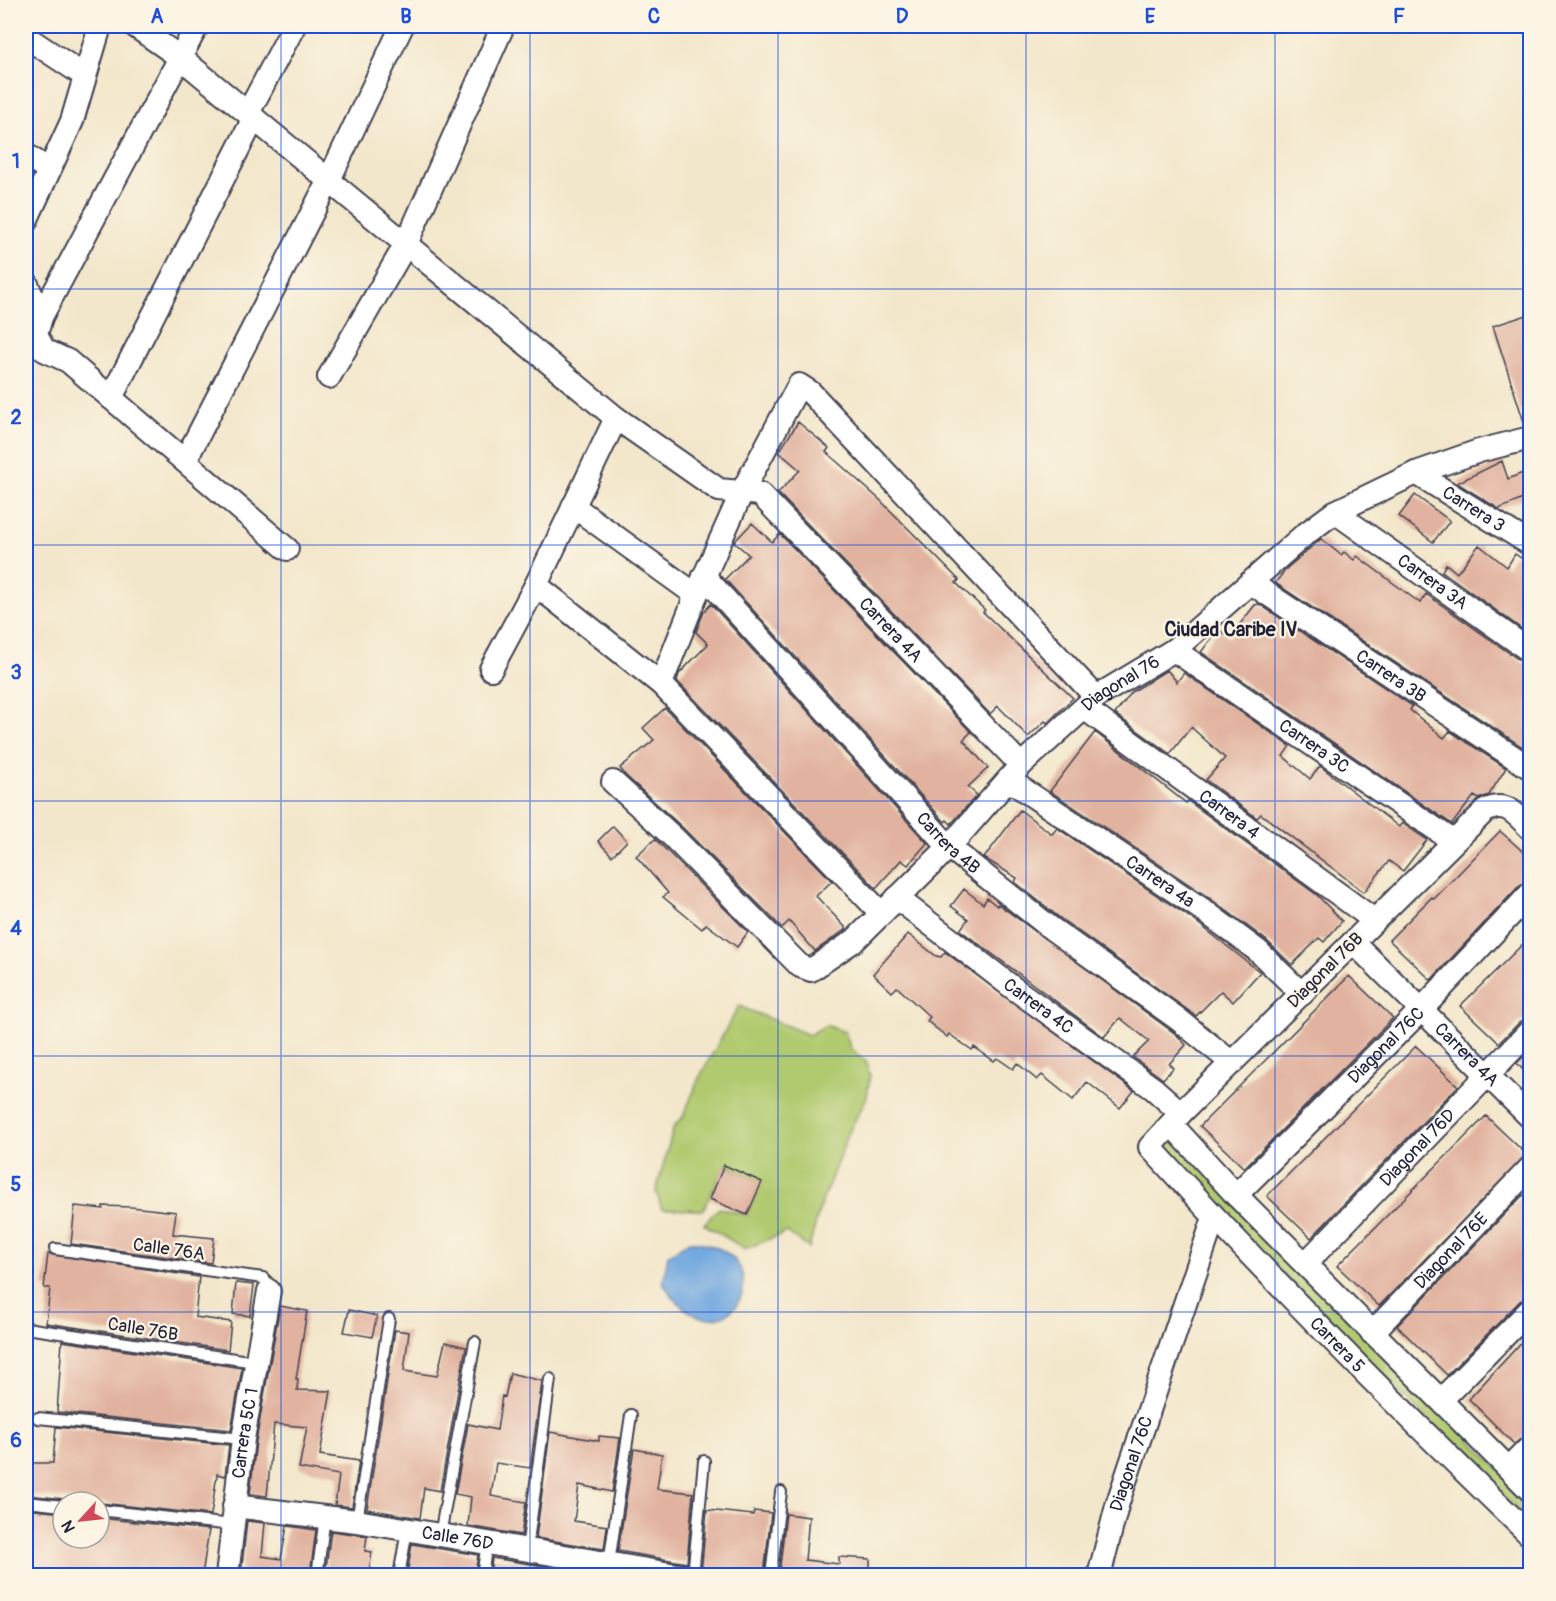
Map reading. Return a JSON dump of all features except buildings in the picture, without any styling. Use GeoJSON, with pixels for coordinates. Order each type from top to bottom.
{"type":"FeatureCollection","features":[{"type":"Feature","properties":{"kind":"street"},"geometry":{"type":"LineString","coordinates":[[26,221],[72,121],[100,26]]}},
{"type":"Feature","properties":{"kind":"street"},"geometry":{"type":"LineString","coordinates":[[135,26],[181,58],[616,418],[719,490],[751,493],[700,586],[661,684]]}},
{"type":"Feature","properties":{"kind":"street"},"geometry":{"type":"LineString","coordinates":[[196,26],[42,317],[36,335],[44,350],[68,361],[287,549]]}},
{"type":"Feature","properties":{"kind":"street"},"geometry":{"type":"LineString","coordinates":[[111,398],[294,26]]}},
{"type":"Feature","properties":{"kind":"street"},"geometry":{"type":"LineString","coordinates":[[185,461],[329,180],[402,26]]}},
{"type":"Feature","properties":{"kind":"street"},"geometry":{"type":"LineString","coordinates":[[330,377],[406,244],[503,26]]}},
{"type":"Feature","properties":{"kind":"street"},"geometry":{"type":"LineString","coordinates":[[26,37],[85,76]]}},
{"type":"Feature","properties":{"kind":"street"},"geometry":{"type":"LineString","coordinates":[[26,155],[49,170]]}},
{"type":"Feature","properties":{"kind":"street"},"geometry":{"type":"LineString","coordinates":[[26,282],[42,317]]}},
{"type":"Feature","properties":{"kind":"street","name":"Carrera 4"},"geometry":{"type":"LineString","coordinates":[[751,493],[799,385],[810,392],[867,450],[1090,703],[1374,920]]}},
{"type":"Feature","properties":{"kind":"street"},"geometry":{"type":"LineString","coordinates":[[491,669],[536,585],[616,418]]}},
{"type":"Feature","properties":{"kind":"street","name":"Diagonal 76"},"geometry":{"type":"LineString","coordinates":[[613,782],[673,837],[800,966],[811,970],[855,940],[949,847],[1015,772],[1090,703],[1174,650],[1304,535],[1335,512],[1416,473],[1479,451],[1530,438]]}},
{"type":"Feature","properties":{"kind":"street","name":"Carrera 3"},"geometry":{"type":"LineString","coordinates":[[1416,473],[1530,544]]}},
{"type":"Feature","properties":{"kind":"street","name":"Carrera 4A"},"geometry":{"type":"LineString","coordinates":[[751,493],[1015,772]]}},
{"type":"Feature","properties":{"kind":"street","name":"Carrera 4B"},"geometry":{"type":"LineString","coordinates":[[573,506],[700,586],[949,847],[1053,929],[1179,1019],[1232,1062]]}},
{"type":"Feature","properties":{"kind":"street","name":"Carrera 3A"},"geometry":{"type":"LineString","coordinates":[[1335,512],[1530,651]]}},
{"type":"Feature","properties":{"kind":"street","name":"Carrera 3B"},"geometry":{"type":"LineString","coordinates":[[1251,583],[1530,768]]}},
{"type":"Feature","properties":{"kind":"street","name":"Carrera 4C"},"geometry":{"type":"LineString","coordinates":[[536,585],[661,684],[889,906],[1154,1089],[1176,1119]]}},
{"type":"Feature","properties":{"kind":"street","name":"Carrera 3C"},"geometry":{"type":"LineString","coordinates":[[1174,650],[1452,841]]}},
{"type":"Feature","properties":{"kind":"street","name":"Carrera 4a"},"geometry":{"type":"LineString","coordinates":[[1015,772],[1258,951],[1302,994]]}},
{"type":"Feature","properties":{"kind":"street","name":"Diagonal 76B"},"geometry":{"type":"LineString","coordinates":[[1150,1147],[1452,841],[1485,811],[1498,805],[1506,807],[1530,828]]}},
{"type":"Feature","properties":{"kind":"street","name":"Diagonal 76C"},"geometry":{"type":"LineString","coordinates":[[1236,1195],[1421,1010],[1530,894]]}},
{"type":"Feature","properties":{"kind":"street","name":"Carrera 4A"},"geometry":{"type":"LineString","coordinates":[[1353,942],[1530,1117]]}},
{"type":"Feature","properties":{"kind":"street","name":"Diagonal 76D"},"geometry":{"type":"LineString","coordinates":[[1305,1264],[1530,1031]]}},
{"type":"Feature","properties":{"kind":"street","name":"Carrera 5"},"geometry":{"type":"LineString","coordinates":[[1176,1119],[1236,1195],[1530,1490]]}},
{"type":"Feature","properties":{"kind":"street","name":"Carrera 5"},"geometry":{"type":"LineString","coordinates":[[1150,1147],[1214,1218],[1436,1445],[1530,1535]]}},
{"type":"Feature","properties":{"kind":"street","name":"Diagonal 76E"},"geometry":{"type":"LineString","coordinates":[[1372,1333],[1530,1168]]}},
{"type":"Feature","properties":{"kind":"street","name":"Diagonal 76C"},"geometry":{"type":"LineString","coordinates":[[1099,1575],[1118,1502],[1214,1218]]}},
{"type":"Feature","properties":{"kind":"street","name":"Carrera 5C 1"},"geometry":{"type":"LineString","coordinates":[[227,1575],[243,1439],[268,1291]]}},
{"type":"Feature","properties":{"kind":"street"},"geometry":{"type":"LineString","coordinates":[[1441,1401],[1530,1310]]}},
{"type":"Feature","properties":{"kind":"street"},"geometry":{"type":"LineString","coordinates":[[1509,1468],[1530,1447]]}},
{"type":"Feature","properties":{"kind":"street","name":"Calle 76D"},"geometry":{"type":"LineString","coordinates":[[233,1516],[325,1517],[357,1521],[527,1550],[571,1567],[609,1563],[657,1574],[683,1575]]}},
{"type":"Feature","properties":{"kind":"lane","name":"Calle 76A"},"geometry":{"type":"LineString","coordinates":[[55,1249],[263,1278],[269,1284],[268,1291]]}},
{"type":"Feature","properties":{"kind":"lane"},"geometry":{"type":"LineString","coordinates":[[357,1521],[389,1319]]}},
{"type":"Feature","properties":{"kind":"lane","name":"Calle 76B"},"geometry":{"type":"LineString","coordinates":[[26,1328],[255,1362]]}},
{"type":"Feature","properties":{"kind":"lane"},"geometry":{"type":"LineString","coordinates":[[440,1535],[475,1342]]}},
{"type":"Feature","properties":{"kind":"lane"},"geometry":{"type":"LineString","coordinates":[[527,1550],[550,1379]]}},
{"type":"Feature","properties":{"kind":"lane"},"geometry":{"type":"LineString","coordinates":[[609,1563],[631,1416]]}},
{"type":"Feature","properties":{"kind":"lane"},"geometry":{"type":"LineString","coordinates":[[38,1418],[243,1439]]}},
{"type":"Feature","properties":{"kind":"lane"},"geometry":{"type":"LineString","coordinates":[[693,1575],[704,1461]]}},
{"type":"Feature","properties":{"kind":"lane"},"geometry":{"type":"LineString","coordinates":[[771,1575],[781,1491]]}},
{"type":"Feature","properties":{"kind":"lane"},"geometry":{"type":"LineString","coordinates":[[26,1502],[51,1505]]}},
{"type":"Feature","properties":{"kind":"lane","name":"Calle 76D"},"geometry":{"type":"LineString","coordinates":[[111,1511],[233,1516]]}},
{"type":"Feature","properties":{"kind":"lane"},"geometry":{"type":"LineString","coordinates":[[317,1575],[325,1517]]}},
{"type":"Feature","properties":{"kind":"lane"},"geometry":{"type":"LineString","coordinates":[[399,1575],[407,1530]]}},
{"type":"Feature","properties":{"kind":"lane"},"geometry":{"type":"LineString","coordinates":[[482,1575],[487,1543]]}},
{"type":"Feature","properties":{"kind":"green space"},"geometry":{"type":"Polygon","coordinates":[[[739,1006],[809,1035],[826,1025],[845,1032],[851,1049],[866,1061],[870,1075],[867,1097],[850,1130],[820,1207],[809,1248],[787,1232],[745,1249],[704,1224],[719,1208],[747,1215],[761,1182],[725,1165],[703,1210],[662,1209],[656,1191],[674,1126],[683,1117],[699,1078],[739,1006]]]}},
{"type":"Feature","properties":{"kind":"green space"},"geometry":{"type":"Polygon","coordinates":[[[1169,1136],[1530,1500],[1530,1523],[1158,1149],[1169,1136]]]}},
{"type":"Feature","properties":{"kind":"water"},"geometry":{"type":"Polygon","coordinates":[[[690,1241],[721,1250],[739,1266],[743,1284],[738,1302],[726,1314],[707,1318],[686,1309],[663,1283],[668,1255],[690,1241]]]}},
{"type":"Feature","properties":{"kind":"district","name":"Ciudad Caribe IV"},"geometry":{"type":"Point","coordinates":[1231,629]}}]}
